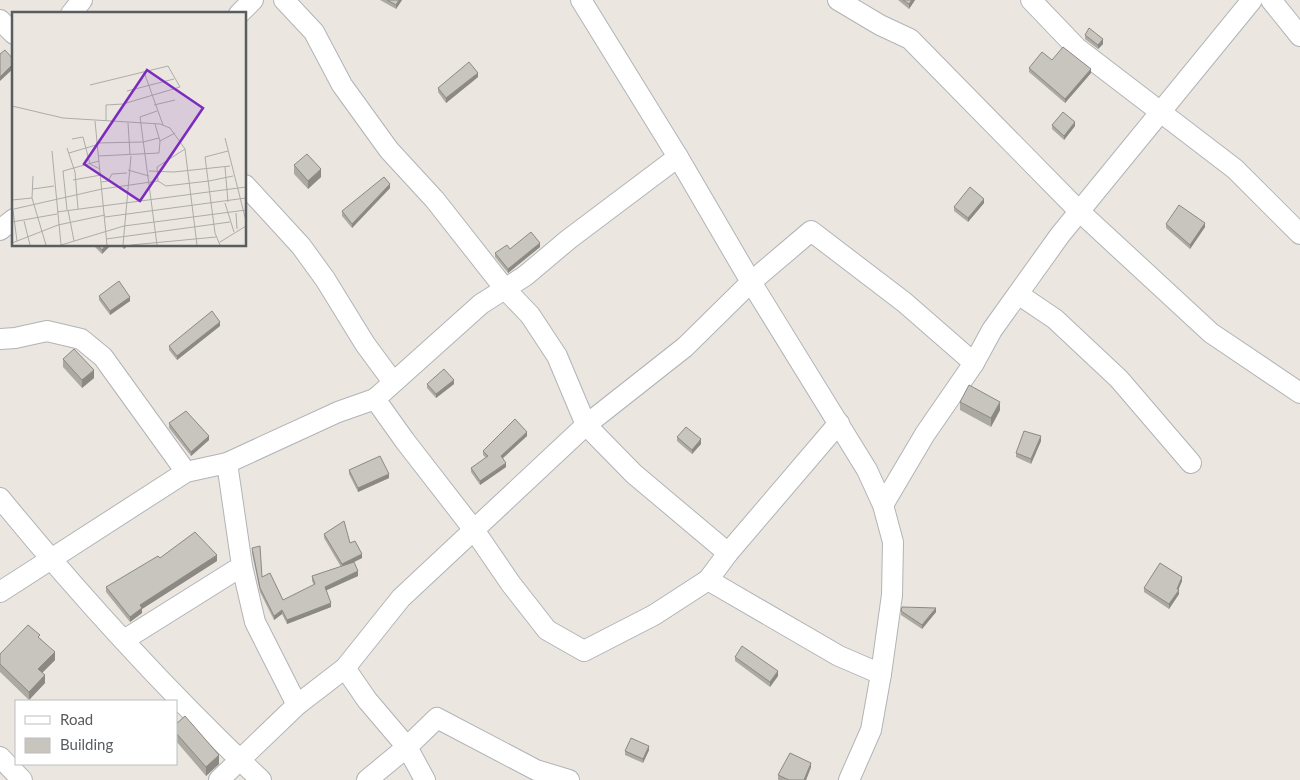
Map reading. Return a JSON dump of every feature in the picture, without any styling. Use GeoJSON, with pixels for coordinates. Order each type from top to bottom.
{"type":"FeatureCollection","features":[{"type":"Feature","properties":{"kind":"street"},"geometry":{"type":"LineString","coordinates":[[73,12],[82,0]]}},
{"type":"Feature","properties":{"kind":"street"},"geometry":{"type":"LineString","coordinates":[[241,12],[253,0]]}},
{"type":"Feature","properties":{"kind":"street"},"geometry":{"type":"LineString","coordinates":[[284,0],[314,32],[342,85],[389,150],[435,200],[505,289],[530,315],[557,356],[586,426],[634,474],[728,553]]}},
{"type":"Feature","properties":{"kind":"street"},"geometry":{"type":"LineString","coordinates":[[581,0],[678,157],[750,282],[839,423],[867,470],[883,505],[893,542],[892,595],[871,730],[849,780]]}},
{"type":"Feature","properties":{"kind":"street"},"geometry":{"type":"LineString","coordinates":[[838,0],[880,25],[910,39],[1080,211],[1211,333],[1300,394]]}},
{"type":"Feature","properties":{"kind":"street"},"geometry":{"type":"LineString","coordinates":[[1031,0],[1077,48],[1235,169],[1300,234]]}},
{"type":"Feature","properties":{"kind":"street"},"geometry":{"type":"LineString","coordinates":[[883,505],[925,434],[974,363],[992,330],[1018,294],[1080,211],[1159,111],[1252,0]]}},
{"type":"Feature","properties":{"kind":"street"},"geometry":{"type":"LineString","coordinates":[[1271,0],[1300,36]]}},
{"type":"Feature","properties":{"kind":"street"},"geometry":{"type":"LineString","coordinates":[[0,20],[12,32]]}},
{"type":"Feature","properties":{"kind":"street"},"geometry":{"type":"LineString","coordinates":[[0,592],[186,472],[227,463],[338,412],[375,399],[481,304],[526,276],[569,239],[678,157]]}},
{"type":"Feature","properties":{"kind":"street"},"geometry":{"type":"LineString","coordinates":[[246,186],[301,246],[325,279],[365,344],[393,382]]}},
{"type":"Feature","properties":{"kind":"street"},"geometry":{"type":"LineString","coordinates":[[0,230],[12,221]]}},
{"type":"Feature","properties":{"kind":"street"},"geometry":{"type":"LineString","coordinates":[[219,780],[297,705],[346,668],[401,598],[586,426],[685,347],[750,282],[811,231],[904,302],[974,363]]}},
{"type":"Feature","properties":{"kind":"street"},"geometry":{"type":"LineString","coordinates":[[1018,294],[1055,319],[1119,379],[1191,464]]}},
{"type":"Feature","properties":{"kind":"street"},"geometry":{"type":"LineString","coordinates":[[0,339],[15,338],[46,331],[81,339],[103,357],[186,472]]}},
{"type":"Feature","properties":{"kind":"street"},"geometry":{"type":"LineString","coordinates":[[375,399],[547,630],[584,651],[654,615],[708,580],[728,553],[839,423]]}},
{"type":"Feature","properties":{"kind":"street"},"geometry":{"type":"LineString","coordinates":[[227,463],[242,566],[255,622],[297,705]]}},
{"type":"Feature","properties":{"kind":"street"},"geometry":{"type":"LineString","coordinates":[[0,498],[51,560],[185,707],[262,780]]}},
{"type":"Feature","properties":{"kind":"street"},"geometry":{"type":"LineString","coordinates":[[124,640],[242,566]]}},
{"type":"Feature","properties":{"kind":"street"},"geometry":{"type":"LineString","coordinates":[[708,580],[839,656],[881,674]]}},
{"type":"Feature","properties":{"kind":"street"},"geometry":{"type":"LineString","coordinates":[[346,668],[367,700],[407,747],[425,780]]}},
{"type":"Feature","properties":{"kind":"street"},"geometry":{"type":"LineString","coordinates":[[367,780],[407,747],[437,718],[536,770],[569,780]]}},
{"type":"Feature","properties":{"kind":"street"},"geometry":{"type":"LineString","coordinates":[[0,757],[22,780]]}},
{"type":"Feature","properties":{"kind":"building"},"geometry":{"type":"Polygon","coordinates":[[[387,0],[399,0],[396,5],[387,0]]]}},
{"type":"Feature","properties":{"kind":"building"},"geometry":{"type":"Polygon","coordinates":[[[903,0],[912,0],[909,4],[903,0]]]}},
{"type":"Feature","properties":{"kind":"building"},"geometry":{"type":"Polygon","coordinates":[[[1089,28],[1103,39],[1098,45],[1085,35],[1089,28]]]}},
{"type":"Feature","properties":{"kind":"building"},"geometry":{"type":"Polygon","coordinates":[[[1063,47],[1091,69],[1065,99],[1029,68],[1042,52],[1052,60],[1063,47]]]}},
{"type":"Feature","properties":{"kind":"building"},"geometry":{"type":"Polygon","coordinates":[[[5,50],[12,58],[12,65],[0,77],[0,54],[5,50]]]}},
{"type":"Feature","properties":{"kind":"building"},"geometry":{"type":"Polygon","coordinates":[[[469,62],[478,73],[446,98],[438,88],[469,62]]]}},
{"type":"Feature","properties":{"kind":"building"},"geometry":{"type":"Polygon","coordinates":[[[1063,112],[1075,122],[1064,136],[1052,125],[1063,112]]]}},
{"type":"Feature","properties":{"kind":"building"},"geometry":{"type":"Polygon","coordinates":[[[307,154],[321,169],[308,181],[294,165],[307,154]]]}},
{"type":"Feature","properties":{"kind":"building"},"geometry":{"type":"Polygon","coordinates":[[[384,177],[390,184],[352,224],[342,211],[384,177]]]}},
{"type":"Feature","properties":{"kind":"building"},"geometry":{"type":"Polygon","coordinates":[[[970,187],[984,199],[968,218],[954,207],[970,187]]]}},
{"type":"Feature","properties":{"kind":"building"},"geometry":{"type":"Polygon","coordinates":[[[1179,205],[1205,223],[1190,245],[1166,224],[1179,205]]]}},
{"type":"Feature","properties":{"kind":"building"},"geometry":{"type":"Polygon","coordinates":[[[531,232],[540,243],[508,269],[495,253],[507,245],[510,249],[531,232]]]}},
{"type":"Feature","properties":{"kind":"building"},"geometry":{"type":"Polygon","coordinates":[[[119,281],[130,297],[110,311],[99,296],[119,281]]]}},
{"type":"Feature","properties":{"kind":"building"},"geometry":{"type":"Polygon","coordinates":[[[212,311],[220,322],[177,356],[169,346],[212,311]]]}},
{"type":"Feature","properties":{"kind":"building"},"geometry":{"type":"Polygon","coordinates":[[[74,349],[94,370],[82,380],[63,359],[74,349]]]}},
{"type":"Feature","properties":{"kind":"building"},"geometry":{"type":"Polygon","coordinates":[[[444,369],[454,380],[436,394],[427,384],[444,369]]]}},
{"type":"Feature","properties":{"kind":"building"},"geometry":{"type":"Polygon","coordinates":[[[969,385],[1000,402],[991,418],[960,402],[969,385]]]}},
{"type":"Feature","properties":{"kind":"building"},"geometry":{"type":"Polygon","coordinates":[[[186,411],[209,436],[191,452],[169,423],[186,411]]]}},
{"type":"Feature","properties":{"kind":"building"},"geometry":{"type":"Polygon","coordinates":[[[515,419],[527,432],[501,456],[506,463],[480,481],[471,468],[488,456],[483,451],[515,419]]]}},
{"type":"Feature","properties":{"kind":"building"},"geometry":{"type":"Polygon","coordinates":[[[686,427],[701,439],[692,450],[677,437],[686,427]]]}},
{"type":"Feature","properties":{"kind":"building"},"geometry":{"type":"Polygon","coordinates":[[[1024,431],[1041,436],[1031,459],[1016,453],[1024,431]]]}},
{"type":"Feature","properties":{"kind":"building"},"geometry":{"type":"Polygon","coordinates":[[[380,456],[389,474],[358,488],[349,470],[380,456]]]}},
{"type":"Feature","properties":{"kind":"building"},"geometry":{"type":"Polygon","coordinates":[[[344,521],[350,543],[355,541],[362,554],[342,564],[324,534],[344,521]]]}},
{"type":"Feature","properties":{"kind":"building"},"geometry":{"type":"Polygon","coordinates":[[[195,532],[217,555],[140,605],[142,608],[130,617],[106,587],[158,556],[160,558],[195,532]]]}},
{"type":"Feature","properties":{"kind":"building"},"geometry":{"type":"Polygon","coordinates":[[[260,546],[262,577],[270,573],[283,600],[315,584],[312,576],[354,562],[358,571],[325,587],[331,603],[287,620],[282,610],[274,616],[260,588],[252,548],[260,546]]]}},
{"type":"Feature","properties":{"kind":"building"},"geometry":{"type":"Polygon","coordinates":[[[1160,563],[1182,577],[1177,589],[1179,590],[1169,604],[1144,588],[1160,563]]]}},
{"type":"Feature","properties":{"kind":"building"},"geometry":{"type":"Polygon","coordinates":[[[902,607],[936,608],[922,625],[901,611],[902,607]]]}},
{"type":"Feature","properties":{"kind":"building"},"geometry":{"type":"Polygon","coordinates":[[[28,625],[55,652],[38,669],[45,675],[29,692],[0,664],[0,654],[28,625]]]}},
{"type":"Feature","properties":{"kind":"building"},"geometry":{"type":"Polygon","coordinates":[[[742,646],[778,671],[770,682],[735,657],[742,646]]]}},
{"type":"Feature","properties":{"kind":"building"},"geometry":{"type":"Polygon","coordinates":[[[185,716],[219,755],[206,767],[178,735],[178,722],[185,716]]]}},
{"type":"Feature","properties":{"kind":"building"},"geometry":{"type":"Polygon","coordinates":[[[631,738],[649,746],[643,759],[625,751],[631,738]]]}},
{"type":"Feature","properties":{"kind":"building"},"geometry":{"type":"Polygon","coordinates":[[[790,753],[811,763],[804,780],[789,780],[778,775],[790,753]]]}}]}
